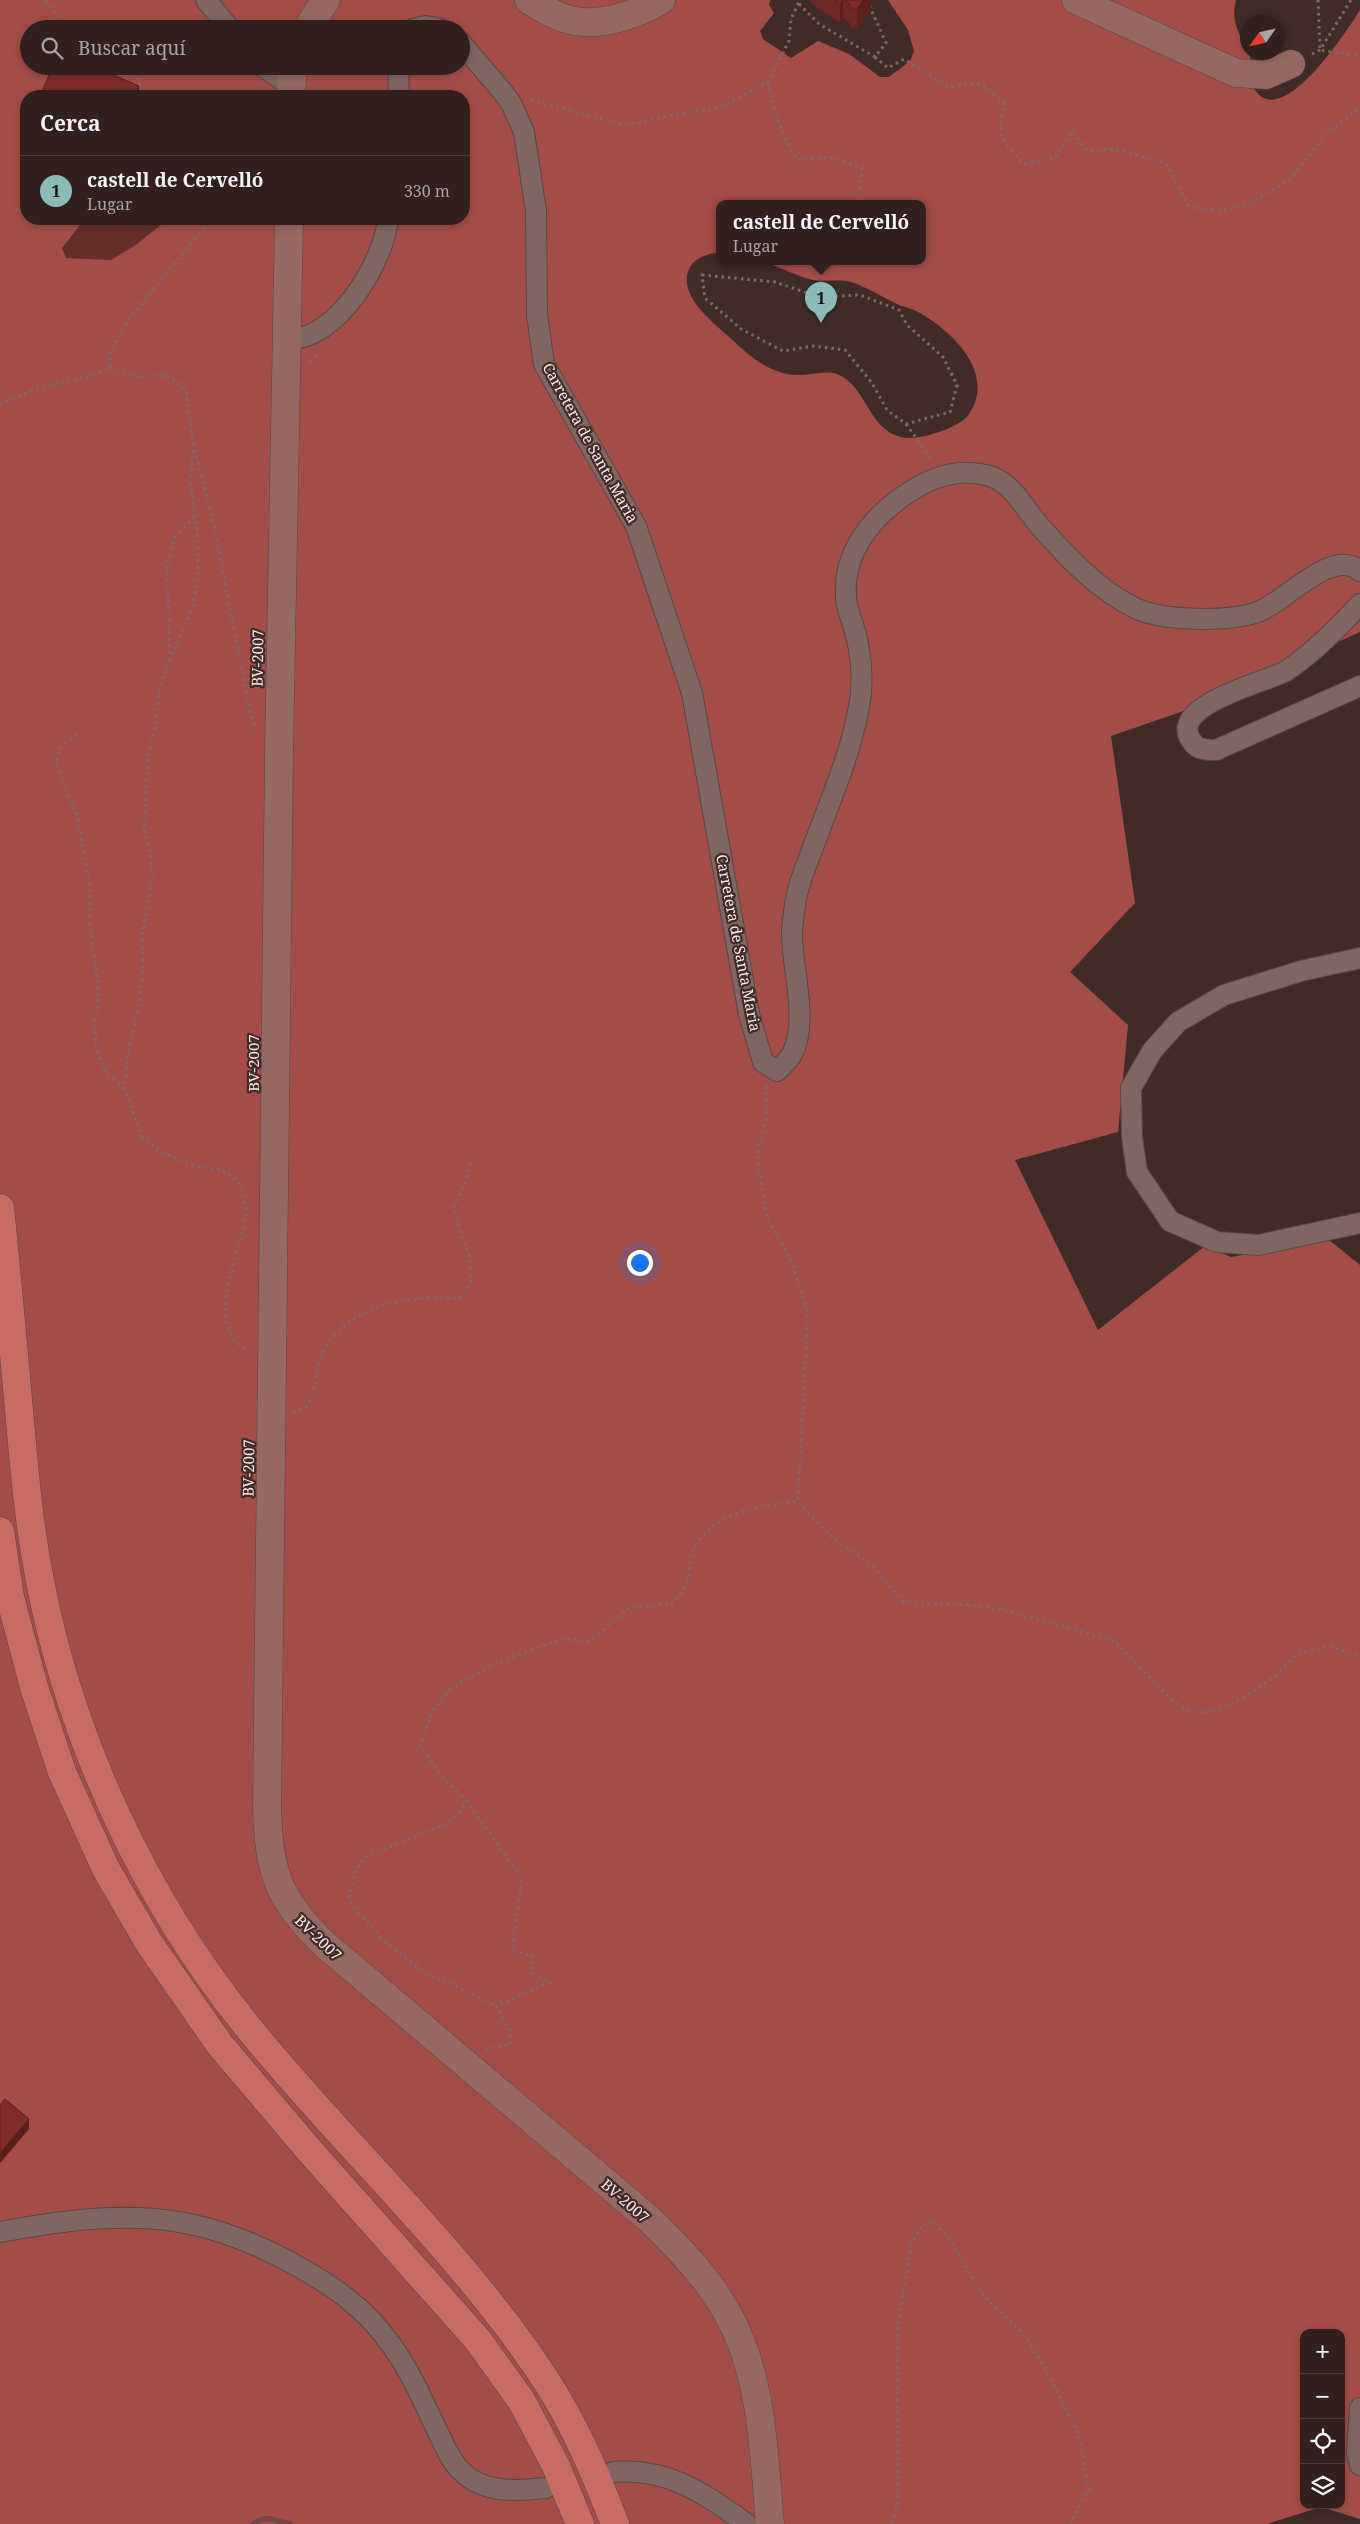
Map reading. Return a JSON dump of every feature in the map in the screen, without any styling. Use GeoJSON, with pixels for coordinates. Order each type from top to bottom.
{"type":"FeatureCollection","features":[{"type":"Feature","properties":{"kind":"highway"},"geometry":{"type":"LineString","coordinates":[[0,1208],[26,1482],[40,1581],[61,1670],[93,1759],[136,1854],[178,1930],[245,2024],[333,2128],[442,2247],[503,2320],[548,2384],[589,2457],[615,2524]]}},
{"type":"Feature","properties":{"kind":"highway"},"geometry":{"type":"LineString","coordinates":[[0,1532],[10,1597],[34,1687],[62,1772],[106,1869],[148,1943],[220,2045],[308,2150],[477,2339],[521,2400],[556,2466],[580,2524]]}},
{"type":"Feature","properties":{"kind":"street"},"geometry":{"type":"LineString","coordinates":[[206,0],[223,20]]}},
{"type":"Feature","properties":{"kind":"street"},"geometry":{"type":"LineString","coordinates":[[312,20],[326,0]]}},
{"type":"Feature","properties":{"kind":"street"},"geometry":{"type":"LineString","coordinates":[[529,0],[553,14],[576,21],[615,19],[647,9],[661,0]]}},
{"type":"Feature","properties":{"kind":"street"},"geometry":{"type":"LineString","coordinates":[[1076,0],[1236,73],[1266,75],[1291,64]]}},
{"type":"Feature","properties":{"kind":"street","name":"Carretera de Santa Maria"},"geometry":{"type":"LineString","coordinates":[[470,55],[511,103],[524,132],[536,211],[537,315],[544,364],[636,526],[692,693],[749,1014],[763,1062],[768,1066]]}},
{"type":"Feature","properties":{"kind":"street"},"geometry":{"type":"LineString","coordinates":[[278,75],[292,83]]}},
{"type":"Feature","properties":{"kind":"street"},"geometry":{"type":"LineString","coordinates":[[398,75],[399,90]]}},
{"type":"Feature","properties":{"kind":"street","name":"BV-2007"},"geometry":{"type":"LineString","coordinates":[[289,225],[279,752],[273,1415],[267,1808],[270,1857],[284,1896],[294,1912],[323,1943],[649,2219],[684,2252],[712,2289],[733,2323],[750,2370],[763,2451],[770,2524]]}},
{"type":"Feature","properties":{"kind":"street"},"geometry":{"type":"LineString","coordinates":[[287,339],[311,336],[326,326],[350,300],[368,277],[384,243],[387,225]]}},
{"type":"Feature","properties":{"kind":"street"},"geometry":{"type":"LineString","coordinates":[[768,1066],[777,1071],[792,1054],[800,1028],[792,935],[796,899],[830,799],[847,758],[859,707],[862,678],[858,643],[847,604],[846,568],[854,549],[886,509],[916,487],[942,474],[987,475],[1002,481],[1017,495],[1038,524],[1070,558],[1114,596],[1137,609],[1156,615],[1214,618],[1254,613],[1270,606],[1327,567],[1345,563],[1353,565],[1360,571]]}},
{"type":"Feature","properties":{"kind":"street"},"geometry":{"type":"LineString","coordinates":[[1360,604],[1309,654],[1285,671],[1208,703],[1191,720],[1190,736],[1194,744],[1200,749],[1216,750],[1360,686]]}},
{"type":"Feature","properties":{"kind":"street"},"geometry":{"type":"LineString","coordinates":[[1360,958],[1301,972],[1224,995],[1178,1022],[1152,1051],[1131,1088],[1132,1137],[1137,1172],[1170,1221],[1217,1242],[1259,1245],[1360,1223]]}},
{"type":"Feature","properties":{"kind":"street"},"geometry":{"type":"LineString","coordinates":[[0,2232],[88,2219],[147,2217],[205,2226],[229,2234],[280,2257],[340,2292],[375,2322],[410,2376],[450,2456],[460,2470],[472,2480],[496,2489],[517,2491],[546,2488]]}},
{"type":"Feature","properties":{"kind":"street"},"geometry":{"type":"LineString","coordinates":[[1360,2408],[1357,2452],[1360,2465]]}},
{"type":"Feature","properties":{"kind":"street"},"geometry":{"type":"LineString","coordinates":[[613,2472],[647,2472],[683,2483],[708,2496],[747,2524]]}},
{"type":"Feature","properties":{"kind":"path"},"geometry":{"type":"LineString","coordinates":[[46,0],[61,20]]}},
{"type":"Feature","properties":{"kind":"path"},"geometry":{"type":"LineString","coordinates":[[867,0],[886,43],[875,57]]}},
{"type":"Feature","properties":{"kind":"path"},"geometry":{"type":"LineString","coordinates":[[1318,0],[1320,50]]}},
{"type":"Feature","properties":{"kind":"path"},"geometry":{"type":"LineString","coordinates":[[1291,64],[1320,50],[1351,0]]}},
{"type":"Feature","properties":{"kind":"path"},"geometry":{"type":"LineString","coordinates":[[511,103],[528,99],[621,124],[638,124],[673,115],[719,108],[768,82],[789,41],[791,18],[800,2],[819,24],[875,57],[888,68],[904,59],[949,87],[965,84],[982,84],[1005,104],[1000,123],[1001,137],[1004,144],[1024,164],[1055,158],[1072,131],[1086,150],[1115,149],[1166,162],[1189,207],[1219,211],[1248,204],[1292,178],[1325,134],[1360,108]]}},
{"type":"Feature","properties":{"kind":"path"},"geometry":{"type":"LineString","coordinates":[[1320,50],[1360,56]]}},
{"type":"Feature","properties":{"kind":"path"},"geometry":{"type":"LineString","coordinates":[[135,75],[143,90]]}},
{"type":"Feature","properties":{"kind":"path"},"geometry":{"type":"LineString","coordinates":[[768,82],[774,113],[784,138],[798,160],[829,158],[862,168],[858,200]]}},
{"type":"Feature","properties":{"kind":"path"},"geometry":{"type":"LineString","coordinates":[[110,368],[110,352],[129,319],[206,225]]}},
{"type":"Feature","properties":{"kind":"path"},"geometry":{"type":"LineString","coordinates":[[819,297],[821,270],[824,265]]}},
{"type":"Feature","properties":{"kind":"path"},"geometry":{"type":"LineString","coordinates":[[906,424],[950,412],[956,385],[943,357],[907,325],[899,310],[860,295],[819,297],[775,282],[702,275],[705,298],[740,330],[783,351],[813,346],[845,350],[872,384],[887,410],[906,424],[942,474]]}},
{"type":"Feature","properties":{"kind":"path"},"geometry":{"type":"LineString","coordinates":[[0,404],[38,388],[98,374],[110,368],[131,376],[157,374],[171,376],[186,389],[192,443],[214,526],[251,716],[259,737],[279,752]]}},
{"type":"Feature","properties":{"kind":"path"},"geometry":{"type":"LineString","coordinates":[[192,443],[190,486],[195,515],[198,575],[193,606],[160,685],[155,729],[148,754],[144,830],[151,854],[152,877],[142,936],[143,967],[139,1004],[129,1049],[124,1088],[142,1138],[161,1152],[196,1167],[220,1169],[239,1181],[247,1212],[227,1288],[225,1319],[234,1340],[249,1354],[273,1368]]}},
{"type":"Feature","properties":{"kind":"path"},"geometry":{"type":"LineString","coordinates":[[170,660],[168,646],[167,566],[174,537],[195,515]]}},
{"type":"Feature","properties":{"kind":"path"},"geometry":{"type":"LineString","coordinates":[[77,735],[61,746],[56,765],[77,814],[90,886],[90,926],[99,993],[95,1020],[96,1049],[106,1073],[124,1088]]}},
{"type":"Feature","properties":{"kind":"path"},"geometry":{"type":"LineString","coordinates":[[768,1066],[767,1115],[757,1156],[768,1219],[790,1257],[808,1312],[798,1502],[833,1538],[871,1564],[903,1602],[986,1606],[1116,1642],[1167,1695],[1184,1708],[1199,1713],[1222,1709],[1249,1694],[1274,1677],[1297,1654],[1330,1646],[1360,1657]]}},
{"type":"Feature","properties":{"kind":"path"},"geometry":{"type":"LineString","coordinates":[[273,1415],[300,1411],[309,1404],[315,1377],[326,1346],[349,1321],[367,1310],[391,1302],[438,1297],[459,1298],[471,1284],[470,1256],[460,1233],[454,1206],[465,1185],[471,1162]]}},
{"type":"Feature","properties":{"kind":"path"},"geometry":{"type":"LineString","coordinates":[[496,2006],[550,1982],[530,1972],[534,1957],[512,1950],[522,1878],[466,1801],[438,1770],[420,1745],[432,1714],[449,1690],[494,1664],[562,1639],[590,1641],[631,1606],[647,1607],[675,1602],[687,1582],[692,1553],[703,1536],[721,1521],[739,1512],[771,1504],[798,1502]]}},
{"type":"Feature","properties":{"kind":"path"},"geometry":{"type":"LineString","coordinates":[[466,1801],[461,1811],[446,1824],[367,1856],[356,1869],[349,1896],[355,1909],[385,1942],[429,1976],[448,1982],[496,2006],[511,2033],[511,2044],[480,2050]]}},
{"type":"Feature","properties":{"kind":"path"},"geometry":{"type":"LineString","coordinates":[[892,2524],[898,2501],[897,2333],[911,2245],[922,2225],[933,2221],[947,2236],[984,2296],[1022,2332],[1044,2366],[1078,2432],[1089,2489],[1070,2524]]}},
{"type":"Feature","properties":{"kind":"shaded area"},"geometry":{"type":"Polygon","coordinates":[[[0,0],[770,0],[769,5],[774,13],[760,31],[763,39],[791,58],[818,41],[849,54],[880,77],[889,77],[910,61],[914,51],[908,30],[888,0],[1236,0],[1234,18],[1240,36],[1240,60],[1251,60],[1253,87],[1267,99],[1282,97],[1297,88],[1314,72],[1360,10],[1360,632],[1192,708],[1111,736],[1135,903],[1070,972],[1128,1025],[1118,1132],[1015,1160],[1098,1330],[1205,1246],[1231,1257],[1329,1240],[1360,1265],[1360,2519],[1328,2509],[1345,2509],[1345,2329],[1300,2329],[1300,2509],[1315,2509],[1267,2524],[0,2524],[0,0]],[[716,200],[716,254],[703,256],[690,267],[687,276],[687,286],[703,313],[759,362],[778,372],[788,374],[804,375],[828,372],[837,374],[856,388],[876,419],[894,435],[914,438],[940,432],[958,424],[969,414],[976,399],[977,383],[974,368],[956,341],[943,329],[916,311],[857,284],[846,281],[813,280],[772,265],[926,265],[926,200],[716,200]]]}},
{"type":"Feature","properties":{"kind":"shaded area"},"geometry":{"type":"Polygon","coordinates":[[[80,225],[161,225],[137,244],[111,260],[65,258],[62,248],[80,225]]]}},
{"type":"Feature","properties":{"kind":"building"},"geometry":{"type":"Polygon","coordinates":[[[835,0],[843,0],[840,4],[835,0]]]}},
{"type":"Feature","properties":{"kind":"building"},"geometry":{"type":"Polygon","coordinates":[[[845,0],[863,0],[857,9],[851,9],[849,3],[845,0]]]}},
{"type":"Feature","properties":{"kind":"building"},"geometry":{"type":"Polygon","coordinates":[[[49,75],[113,75],[139,86],[137,90],[43,90],[49,75]]]}},
{"type":"Feature","properties":{"kind":"building"},"geometry":{"type":"Polygon","coordinates":[[[5,2099],[29,2119],[0,2153],[0,2105],[5,2099]]]}},
{"type":"Feature","properties":{"kind":"waterway"},"geometry":{"type":"LineString","coordinates":[[253,2524],[262,2519],[290,2524]]}},
{"type":"Feature","properties":{"kind":"place","name":"castell de Cervelló"},"geometry":{"type":"Point","coordinates":[821,323]}}]}
